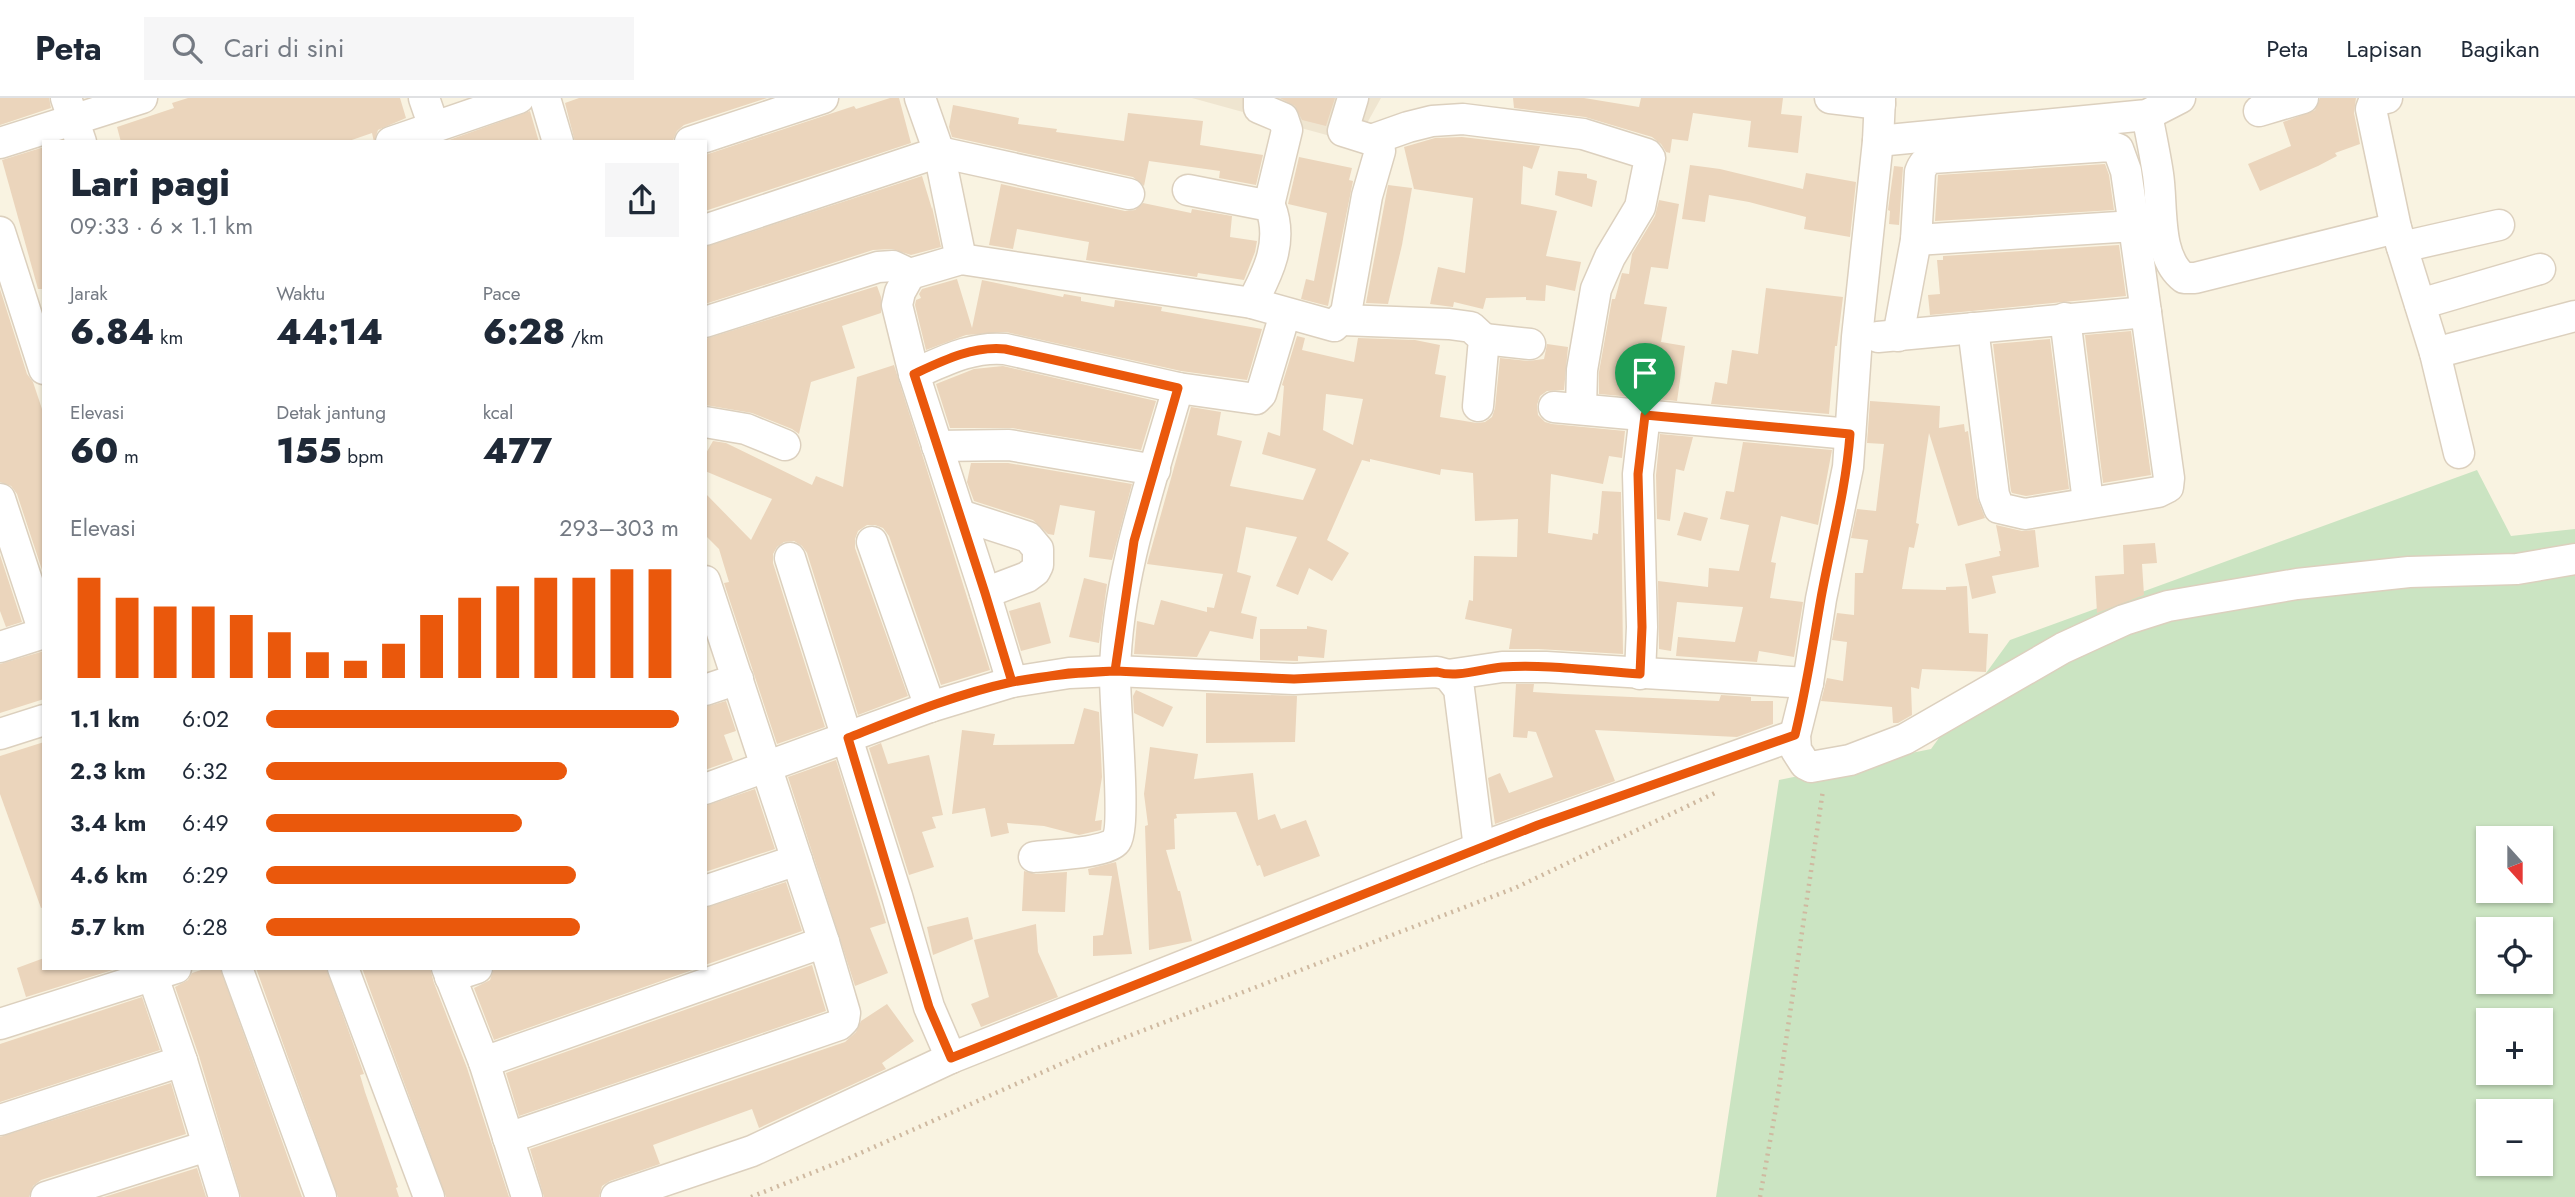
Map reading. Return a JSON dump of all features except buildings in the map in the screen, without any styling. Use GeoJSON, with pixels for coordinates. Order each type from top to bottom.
{"type":"FeatureCollection","features":[{"type":"Feature","properties":{"kind":"street"},"geometry":{"type":"LineString","coordinates":[[0,143],[142,98]]}},
{"type":"Feature","properties":{"kind":"street"},"geometry":{"type":"LineString","coordinates":[[424,98],[448,130]]}},
{"type":"Feature","properties":{"kind":"street"},"geometry":{"type":"LineString","coordinates":[[400,140],[448,130],[519,98]]}},
{"type":"Feature","properties":{"kind":"street"},"geometry":{"type":"LineString","coordinates":[[545,98],[557,140]]}},
{"type":"Feature","properties":{"kind":"street"},"geometry":{"type":"LineString","coordinates":[[697,140],[823,98]]}},
{"type":"Feature","properties":{"kind":"street"},"geometry":{"type":"LineString","coordinates":[[920,98],[939,152],[961,258]]}},
{"type":"Feature","properties":{"kind":"street"},"geometry":{"type":"LineString","coordinates":[[1252,303],[1268,274],[1275,250],[1275,220],[1269,205],[1287,130],[1283,118],[1259,108],[1259,98]]}},
{"type":"Feature","properties":{"kind":"street"},"geometry":{"type":"LineString","coordinates":[[707,321],[878,267],[893,267],[910,274],[961,258],[1252,303],[1334,326],[1346,313],[1367,196],[1380,151],[1378,142],[1374,139],[1343,131],[1353,98]]}},
{"type":"Feature","properties":{"kind":"street"},"geometry":{"type":"LineString","coordinates":[[1830,98],[1880,101],[1857,337],[1848,467],[1821,599],[1808,683],[1795,735],[1796,750],[1805,764],[1811,766],[1850,760],[1905,739],[2063,648],[2124,620],[2168,606],[2297,584],[2409,572],[2516,569],[2575,559]]}},
{"type":"Feature","properties":{"kind":"street"},"geometry":{"type":"LineString","coordinates":[[1878,141],[2147,115],[2179,98]]}},
{"type":"Feature","properties":{"kind":"street"},"geometry":{"type":"LineString","coordinates":[[2259,111],[2303,98]]}},
{"type":"Feature","properties":{"kind":"street"},"geometry":{"type":"LineString","coordinates":[[2375,100],[2399,237],[2435,353],[2459,453]]}},
{"type":"Feature","properties":{"kind":"street"},"geometry":{"type":"LineString","coordinates":[[2147,115],[2158,175],[2165,246],[2172,266],[2184,278],[2399,237],[2499,225]]}},
{"type":"Feature","properties":{"kind":"street"},"geometry":{"type":"LineString","coordinates":[[1374,139],[1432,121],[1463,119],[1583,134],[1647,154],[1650,158],[1640,207],[1606,264],[1596,289],[1582,370],[1567,408],[1850,434]]}},
{"type":"Feature","properties":{"kind":"street"},"geometry":{"type":"LineString","coordinates":[[1898,336],[1916,240],[1920,172],[1923,164],[1933,158],[2110,146],[2118,149],[2126,171],[2169,478],[2168,487],[2158,492],[2025,514],[1999,508],[1996,502],[1973,328]]}},
{"type":"Feature","properties":{"kind":"street"},"geometry":{"type":"LineString","coordinates":[[707,229],[939,152],[1129,194]]}},
{"type":"Feature","properties":{"kind":"street"},"geometry":{"type":"LineString","coordinates":[[1188,190],[1269,205]]}},
{"type":"Feature","properties":{"kind":"street"},"geometry":{"type":"LineString","coordinates":[[1916,240],[2134,226]]}},
{"type":"Feature","properties":{"kind":"street"},"geometry":{"type":"LineString","coordinates":[[0,232],[42,363]]}},
{"type":"Feature","properties":{"kind":"street"},"geometry":{"type":"LineString","coordinates":[[2420,304],[2540,269]]}},
{"type":"Feature","properties":{"kind":"street"},"geometry":{"type":"LineString","coordinates":[[910,274],[900,292],[897,305],[914,374],[1012,682]]}},
{"type":"Feature","properties":{"kind":"street"},"geometry":{"type":"LineString","coordinates":[[1857,337],[1898,336],[2146,312]]}},
{"type":"Feature","properties":{"kind":"street"},"geometry":{"type":"LineString","coordinates":[[914,374],[952,357],[989,348],[1005,349],[1178,388],[1258,398],[1284,314]]}},
{"type":"Feature","properties":{"kind":"street"},"geometry":{"type":"LineString","coordinates":[[2435,353],[2575,316]]}},
{"type":"Feature","properties":{"kind":"street"},"geometry":{"type":"LineString","coordinates":[[2065,318],[2088,502]]}},
{"type":"Feature","properties":{"kind":"street"},"geometry":{"type":"LineString","coordinates":[[1342,320],[1449,324],[1471,327],[1484,339],[1530,344]]}},
{"type":"Feature","properties":{"kind":"street"},"geometry":{"type":"LineString","coordinates":[[1478,406],[1484,339]]}},
{"type":"Feature","properties":{"kind":"street"},"geometry":{"type":"LineString","coordinates":[[1034,857],[1112,845],[1119,832],[1115,671],[1134,541],[1178,388]]}},
{"type":"Feature","properties":{"kind":"street"},"geometry":{"type":"LineString","coordinates":[[1640,674],[1642,605],[1638,474],[1645,415]]}},
{"type":"Feature","properties":{"kind":"street"},"geometry":{"type":"LineString","coordinates":[[707,422],[737,427],[785,444]]}},
{"type":"Feature","properties":{"kind":"street"},"geometry":{"type":"LineString","coordinates":[[937,446],[1009,445],[1155,470]]}},
{"type":"Feature","properties":{"kind":"street"},"geometry":{"type":"LineString","coordinates":[[0,499],[42,627]]}},
{"type":"Feature","properties":{"kind":"street"},"geometry":{"type":"LineString","coordinates":[[960,515],[1028,537],[1038,549],[1035,572],[985,593]]}},
{"type":"Feature","properties":{"kind":"street"},"geometry":{"type":"LineString","coordinates":[[872,542],[930,707]]}},
{"type":"Feature","properties":{"kind":"street"},"geometry":{"type":"LineString","coordinates":[[790,558],[848,738],[929,1007],[951,1058]]}},
{"type":"Feature","properties":{"kind":"street"},"geometry":{"type":"LineString","coordinates":[[508,1138],[841,1023],[845,1013],[738,679],[707,592]]}},
{"type":"Feature","properties":{"kind":"street"},"geometry":{"type":"LineString","coordinates":[[0,647],[42,634]]}},
{"type":"Feature","properties":{"kind":"street"},"geometry":{"type":"LineString","coordinates":[[707,788],[930,707],[1012,682],[1069,673],[1115,671],[1294,679],[1437,672],[1448,675],[1502,667],[1546,667],[1808,683]]}},
{"type":"Feature","properties":{"kind":"street"},"geometry":{"type":"LineString","coordinates":[[1448,675],[1459,689],[1479,848]]}},
{"type":"Feature","properties":{"kind":"street"},"geometry":{"type":"LineString","coordinates":[[707,689],[738,679]]}},
{"type":"Feature","properties":{"kind":"street"},"geometry":{"type":"LineString","coordinates":[[0,734],[42,721]]}},
{"type":"Feature","properties":{"kind":"street"},"geometry":{"type":"LineString","coordinates":[[616,1197],[752,1151],[951,1058],[1479,848],[1795,735]]}},
{"type":"Feature","properties":{"kind":"street"},"geometry":{"type":"LineString","coordinates":[[707,890],[797,860]]}},
{"type":"Feature","properties":{"kind":"street"},"geometry":{"type":"LineString","coordinates":[[484,1062],[824,942]]}},
{"type":"Feature","properties":{"kind":"street"},"geometry":{"type":"LineString","coordinates":[[0,1024],[159,970],[182,1061],[224,1197]]}},
{"type":"Feature","properties":{"kind":"street"},"geometry":{"type":"LineString","coordinates":[[238,970],[321,1197]]}},
{"type":"Feature","properties":{"kind":"street"},"geometry":{"type":"LineString","coordinates":[[344,970],[429,1197]]}},
{"type":"Feature","properties":{"kind":"street"},"geometry":{"type":"LineString","coordinates":[[458,971],[527,1197]]}},
{"type":"Feature","properties":{"kind":"street"},"geometry":{"type":"LineString","coordinates":[[0,1120],[182,1061]]}},
{"type":"Feature","properties":{"kind":"street"},"geometry":{"type":"LineString","coordinates":[[46,1197],[207,1146]]}},
{"type":"Feature","properties":{"kind":"path"},"geometry":{"type":"LineString","coordinates":[[751,1197],[847,1159],[1097,1048],[1515,888],[1724,789]]}},
{"type":"Feature","properties":{"kind":"path"},"geometry":{"type":"LineString","coordinates":[[1760,1197],[1779,1094],[1820,809]]}},
{"type":"Feature","properties":{"kind":"shaded area"},"geometry":{"type":"Polygon","coordinates":[[[1192,98],[1381,98],[1356,143],[1192,98]]]}},
{"type":"Feature","properties":{"kind":"green space"},"geometry":{"type":"Polygon","coordinates":[[[2477,470],[2511,536],[2575,529],[2575,1197],[1716,1197],[1779,780],[1931,749],[2010,640],[2477,470]]]}},
{"type":"Feature","properties":{"kind":"route"},"geometry":{"type":"LineString","coordinates":[[1645,415],[1638,474],[1642,595],[1640,674],[1546,667],[1502,667],[1448,675],[1437,672],[1294,679],[1115,671],[1069,673],[1012,682],[914,374],[952,357],[989,348],[1005,349],[1178,388],[1134,541],[1115,671],[1069,673],[1012,682],[930,707],[848,738],[929,1007],[951,1058],[1538,825],[1795,735],[1808,683],[1821,599],[1848,467],[1850,434],[1645,415]]}}]}
